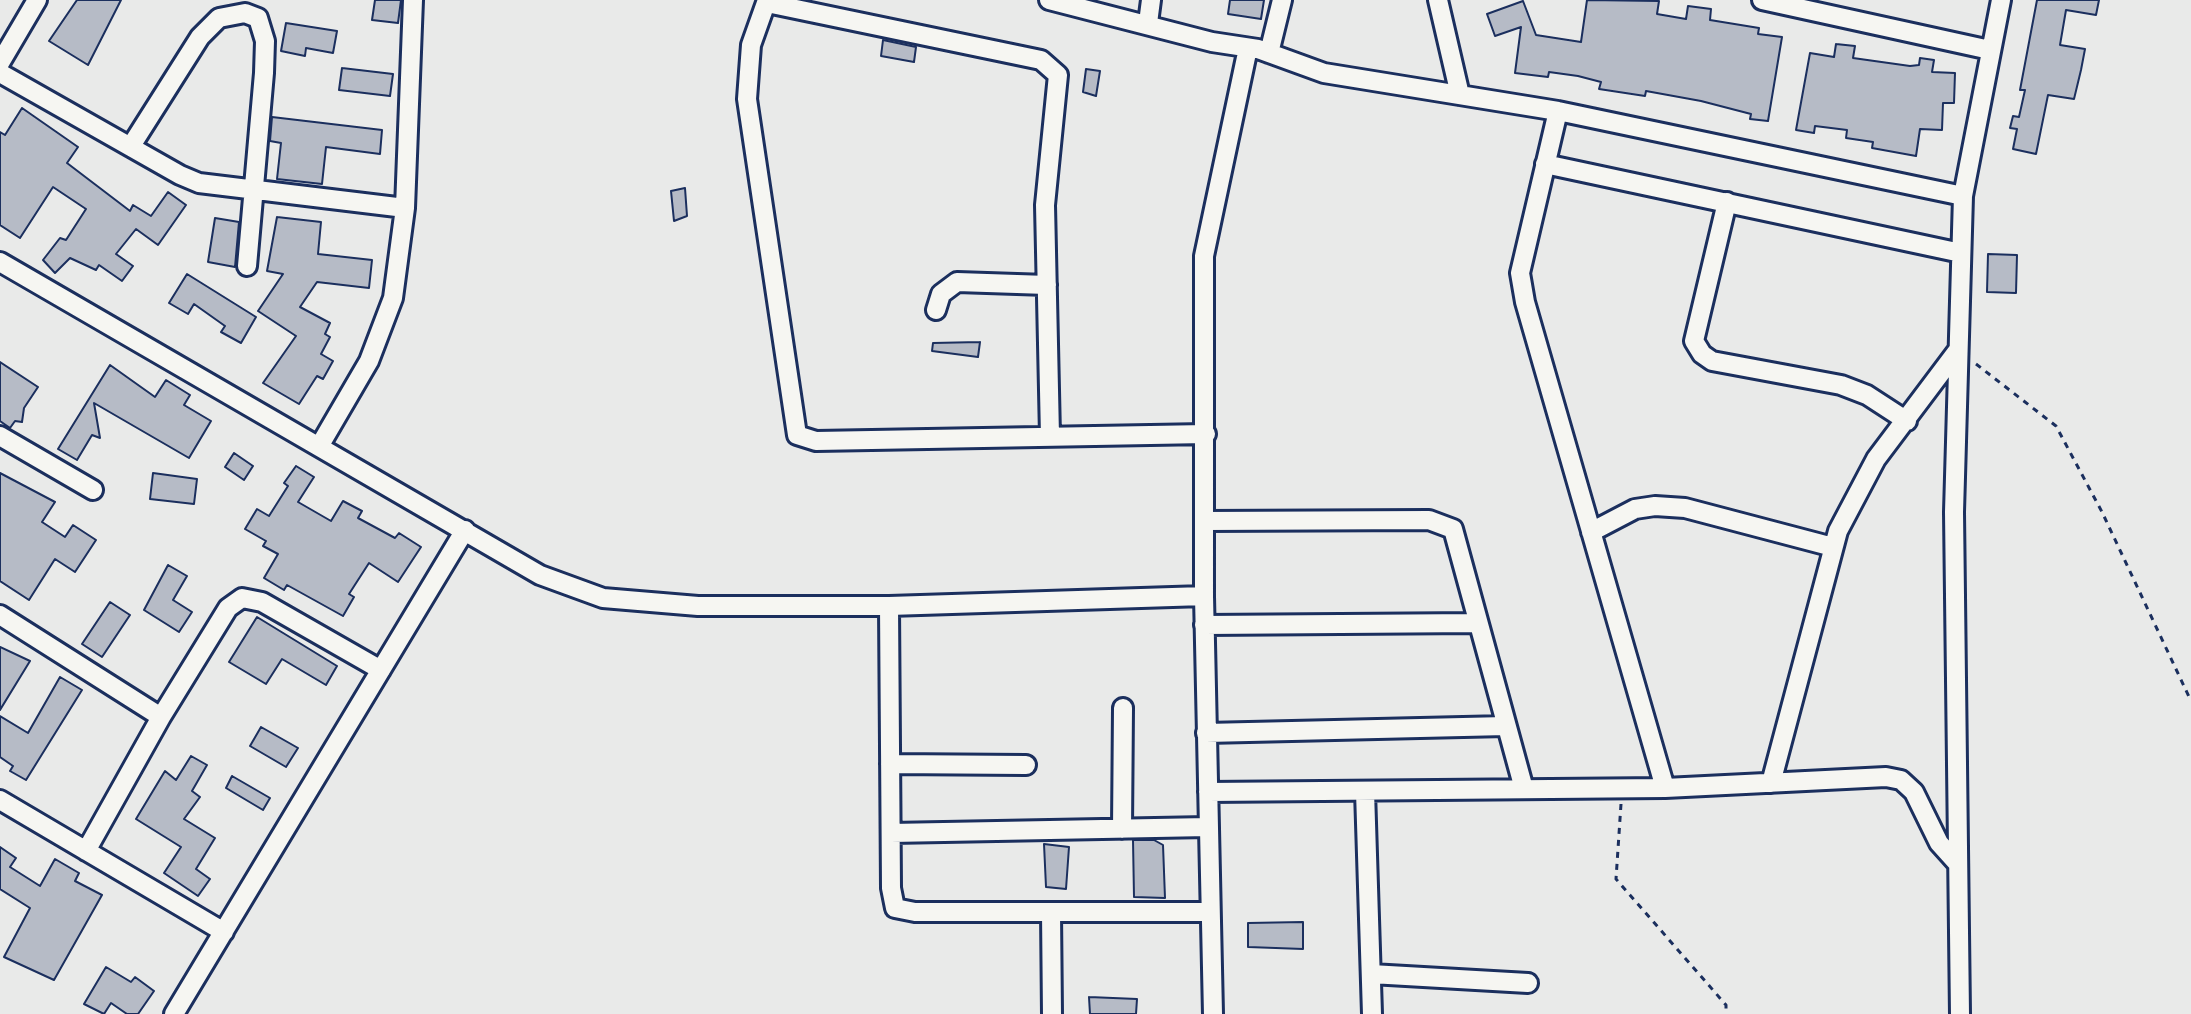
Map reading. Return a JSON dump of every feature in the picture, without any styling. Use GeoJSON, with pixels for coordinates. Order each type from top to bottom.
{"type":"FeatureCollection","features":[{"type":"Feature","properties":{"kind":"street"},"geometry":{"type":"LineString","coordinates":[[0,63],[37,0]]}},
{"type":"Feature","properties":{"kind":"street"},"geometry":{"type":"LineString","coordinates":[[320,445],[384,329],[393,298],[405,208],[413,0]]}},
{"type":"Feature","properties":{"kind":"street"},"geometry":{"type":"LineString","coordinates":[[1049,0],[1148,23],[1212,42],[1269,53],[1324,73],[1558,111],[1963,196]]}},
{"type":"Feature","properties":{"kind":"street"},"geometry":{"type":"LineString","coordinates":[[1148,23],[1151,0]]}},
{"type":"Feature","properties":{"kind":"street"},"geometry":{"type":"LineString","coordinates":[[1269,53],[1282,0]]}},
{"type":"Feature","properties":{"kind":"street"},"geometry":{"type":"LineString","coordinates":[[1438,0],[1460,95]]}},
{"type":"Feature","properties":{"kind":"street"},"geometry":{"type":"LineString","coordinates":[[1762,0],[1990,50]]}},
{"type":"Feature","properties":{"kind":"street"},"geometry":{"type":"LineString","coordinates":[[1960,1014],[1954,512],[1963,196],[2001,0]]}},
{"type":"Feature","properties":{"kind":"street"},"geometry":{"type":"LineString","coordinates":[[1050,436],[1047,162],[1058,75],[1051,65],[1041,60],[767,1],[751,45],[747,99],[797,435],[816,441],[1206,434]]}},
{"type":"Feature","properties":{"kind":"street"},"geometry":{"type":"LineString","coordinates":[[131,146],[200,37],[219,18],[245,13],[258,18],[265,41],[247,266]]}},
{"type":"Feature","properties":{"kind":"street"},"geometry":{"type":"LineString","coordinates":[[1213,1014],[1204,625],[1204,256],[1248,48]]}},
{"type":"Feature","properties":{"kind":"street"},"geometry":{"type":"LineString","coordinates":[[0,73],[199,183],[405,208]]}},
{"type":"Feature","properties":{"kind":"street"},"geometry":{"type":"LineString","coordinates":[[1558,111],[1520,273],[1665,788]]}},
{"type":"Feature","properties":{"kind":"street"},"geometry":{"type":"LineString","coordinates":[[1545,164],[1961,253]]}},
{"type":"Feature","properties":{"kind":"street"},"geometry":{"type":"LineString","coordinates":[[1727,202],[1694,341],[1702,354],[1712,361],[1841,385],[1867,395],[1907,421]]}},
{"type":"Feature","properties":{"kind":"street"},"geometry":{"type":"LineString","coordinates":[[0,262],[540,575],[603,598],[698,606],[889,606],[1204,596]]}},
{"type":"Feature","properties":{"kind":"street"},"geometry":{"type":"LineString","coordinates":[[936,310],[941,294],[957,282],[1047,285]]}},
{"type":"Feature","properties":{"kind":"street"},"geometry":{"type":"LineString","coordinates":[[1771,783],[1833,547],[1855,493],[1876,459],[1958,350]]}},
{"type":"Feature","properties":{"kind":"street"},"geometry":{"type":"LineString","coordinates":[[0,436],[93,490]]}},
{"type":"Feature","properties":{"kind":"street"},"geometry":{"type":"LineString","coordinates":[[1591,532],[1635,509],[1655,506],[1685,508],[1833,547]]}},
{"type":"Feature","properties":{"kind":"street"},"geometry":{"type":"LineString","coordinates":[[1205,521],[1429,520],[1453,529],[1524,789]]}},
{"type":"Feature","properties":{"kind":"street"},"geometry":{"type":"LineString","coordinates":[[174,1014],[465,530]]}},
{"type":"Feature","properties":{"kind":"street"},"geometry":{"type":"LineString","coordinates":[[86,851],[161,717],[228,608],[242,598],[262,602],[381,670]]}},
{"type":"Feature","properties":{"kind":"street"},"geometry":{"type":"LineString","coordinates":[[889,606],[891,833],[895,908],[915,912],[1210,912]]}},
{"type":"Feature","properties":{"kind":"street"},"geometry":{"type":"LineString","coordinates":[[0,615],[161,717]]}},
{"type":"Feature","properties":{"kind":"street"},"geometry":{"type":"LineString","coordinates":[[1204,625],[1477,623]]}},
{"type":"Feature","properties":{"kind":"street"},"geometry":{"type":"LineString","coordinates":[[1122,829],[1123,708]]}},
{"type":"Feature","properties":{"kind":"street"},"geometry":{"type":"LineString","coordinates":[[1206,733],[1506,726]]}},
{"type":"Feature","properties":{"kind":"street"},"geometry":{"type":"LineString","coordinates":[[890,764],[1026,765]]}},
{"type":"Feature","properties":{"kind":"street"},"geometry":{"type":"LineString","coordinates":[[1208,792],[1665,788],[1858,777],[1901,780],[1914,792],[1939,843],[1957,863]]}},
{"type":"Feature","properties":{"kind":"street"},"geometry":{"type":"LineString","coordinates":[[1365,791],[1372,1014]]}},
{"type":"Feature","properties":{"kind":"street"},"geometry":{"type":"LineString","coordinates":[[0,800],[224,932]]}},
{"type":"Feature","properties":{"kind":"street"},"geometry":{"type":"LineString","coordinates":[[891,833],[1208,827]]}},
{"type":"Feature","properties":{"kind":"street"},"geometry":{"type":"LineString","coordinates":[[1051,912],[1052,1014]]}},
{"type":"Feature","properties":{"kind":"street"},"geometry":{"type":"LineString","coordinates":[[1371,974],[1528,983]]}},
{"type":"Feature","properties":{"kind":"path"},"geometry":{"type":"LineString","coordinates":[[1958,350],[2056,426],[2102,512],[2191,701]]}},
{"type":"Feature","properties":{"kind":"path"},"geometry":{"type":"LineString","coordinates":[[1622,788],[1616,879],[1726,1005],[1726,1014]]}},
{"type":"Feature","properties":{"kind":"building"},"geometry":{"type":"Polygon","coordinates":[[[77,0],[121,0],[88,65],[49,41],[77,0]]]}},
{"type":"Feature","properties":{"kind":"building"},"geometry":{"type":"Polygon","coordinates":[[[375,0],[401,0],[398,23],[372,20],[375,0]]]}},
{"type":"Feature","properties":{"kind":"building"},"geometry":{"type":"Polygon","coordinates":[[[1230,0],[1264,0],[1261,19],[1228,14],[1230,0]]]}},
{"type":"Feature","properties":{"kind":"building"},"geometry":{"type":"Polygon","coordinates":[[[1587,0],[1659,1],[1657,14],[1686,19],[1688,6],[1711,9],[1710,20],[1759,28],[1758,34],[1782,37],[1768,121],[1750,119],[1751,114],[1701,101],[1646,91],[1645,96],[1599,89],[1601,82],[1578,76],[1549,72],[1548,77],[1515,73],[1521,27],[1495,36],[1487,14],[1523,1],[1536,35],[1581,42],[1587,0]]]}},
{"type":"Feature","properties":{"kind":"building"},"geometry":{"type":"Polygon","coordinates":[[[2037,0],[2099,0],[2096,15],[2066,10],[2060,45],[2085,49],[2081,70],[2074,99],[2048,95],[2036,154],[2013,149],[2017,129],[2010,128],[2013,116],[2019,117],[2025,90],[2020,90],[2037,0]]]}},
{"type":"Feature","properties":{"kind":"building"},"geometry":{"type":"Polygon","coordinates":[[[286,23],[337,31],[333,53],[306,48],[305,56],[281,51],[286,23]]]}},
{"type":"Feature","properties":{"kind":"building"},"geometry":{"type":"Polygon","coordinates":[[[883,40],[916,47],[914,62],[881,56],[883,40]]]}},
{"type":"Feature","properties":{"kind":"building"},"geometry":{"type":"Polygon","coordinates":[[[1836,44],[1855,46],[1853,58],[1910,66],[1919,65],[1920,58],[1934,60],[1932,72],[1955,73],[1954,103],[1943,103],[1942,130],[1920,129],[1916,156],[1872,148],[1873,142],[1846,138],[1847,130],[1815,126],[1814,133],[1796,130],[1810,53],[1834,57],[1836,44]]]}},
{"type":"Feature","properties":{"kind":"building"},"geometry":{"type":"Polygon","coordinates":[[[342,68],[393,74],[390,96],[339,90],[342,68]]]}},
{"type":"Feature","properties":{"kind":"building"},"geometry":{"type":"Polygon","coordinates":[[[1086,69],[1100,71],[1096,96],[1083,92],[1086,69]]]}},
{"type":"Feature","properties":{"kind":"building"},"geometry":{"type":"Polygon","coordinates":[[[22,108],[78,147],[67,163],[130,211],[133,205],[151,216],[168,192],[186,205],[158,245],[136,229],[116,254],[133,266],[122,281],[99,265],[96,270],[70,258],[55,273],[43,260],[60,238],[66,240],[86,209],[53,187],[20,238],[0,225],[0,132],[5,135],[22,108]]]}},
{"type":"Feature","properties":{"kind":"building"},"geometry":{"type":"Polygon","coordinates":[[[272,117],[382,130],[380,154],[326,147],[322,184],[277,179],[281,143],[270,141],[272,117]]]}},
{"type":"Feature","properties":{"kind":"building"},"geometry":{"type":"Polygon","coordinates":[[[685,188],[687,216],[674,221],[671,191],[685,188]]]}},
{"type":"Feature","properties":{"kind":"building"},"geometry":{"type":"Polygon","coordinates":[[[277,217],[321,222],[318,254],[372,260],[369,288],[317,282],[300,307],[330,323],[325,334],[330,337],[321,354],[333,361],[323,379],[317,376],[299,404],[263,383],[296,336],[258,311],[283,274],[267,271],[277,217]]]}},
{"type":"Feature","properties":{"kind":"building"},"geometry":{"type":"Polygon","coordinates":[[[215,218],[239,222],[235,267],[208,262],[215,218]]]}},
{"type":"Feature","properties":{"kind":"building"},"geometry":{"type":"Polygon","coordinates":[[[1988,254],[2017,255],[2016,293],[1987,292],[1988,254]]]}},
{"type":"Feature","properties":{"kind":"building"},"geometry":{"type":"Polygon","coordinates":[[[187,274],[256,317],[241,343],[221,332],[225,326],[194,304],[188,314],[169,303],[187,274]]]}},
{"type":"Feature","properties":{"kind":"building"},"geometry":{"type":"Polygon","coordinates":[[[980,342],[978,357],[932,351],[933,343],[980,342]]]}},
{"type":"Feature","properties":{"kind":"building"},"geometry":{"type":"Polygon","coordinates":[[[0,362],[38,387],[24,408],[22,422],[15,421],[10,428],[0,421],[0,362]]]}},
{"type":"Feature","properties":{"kind":"building"},"geometry":{"type":"Polygon","coordinates":[[[110,365],[155,397],[166,380],[190,395],[184,405],[211,421],[189,458],[94,403],[100,438],[92,435],[77,460],[58,449],[110,365]]]}},
{"type":"Feature","properties":{"kind":"building"},"geometry":{"type":"Polygon","coordinates":[[[234,453],[253,466],[244,480],[225,467],[234,453]]]}},
{"type":"Feature","properties":{"kind":"building"},"geometry":{"type":"Polygon","coordinates":[[[296,466],[314,477],[298,502],[331,521],[343,501],[362,511],[358,518],[395,538],[399,533],[421,547],[398,582],[369,563],[349,594],[354,597],[343,616],[287,585],[284,590],[264,578],[278,554],[263,546],[266,541],[245,529],[257,509],[269,516],[288,486],[284,483],[296,466]]]}},
{"type":"Feature","properties":{"kind":"building"},"geometry":{"type":"Polygon","coordinates":[[[0,473],[55,502],[42,522],[65,537],[73,525],[96,540],[75,572],[55,559],[29,600],[0,581],[0,473]]]}},
{"type":"Feature","properties":{"kind":"building"},"geometry":{"type":"Polygon","coordinates":[[[153,473],[197,479],[194,504],[150,499],[153,473]]]}},
{"type":"Feature","properties":{"kind":"building"},"geometry":{"type":"Polygon","coordinates":[[[168,565],[187,576],[173,600],[192,612],[179,632],[144,610],[168,565]]]}},
{"type":"Feature","properties":{"kind":"building"},"geometry":{"type":"Polygon","coordinates":[[[110,602],[130,615],[102,657],[82,644],[110,602]]]}},
{"type":"Feature","properties":{"kind":"building"},"geometry":{"type":"Polygon","coordinates":[[[257,617],[337,666],[326,685],[282,659],[266,684],[229,662],[257,617]]]}},
{"type":"Feature","properties":{"kind":"building"},"geometry":{"type":"Polygon","coordinates":[[[0,647],[30,661],[0,710],[0,647]]]}},
{"type":"Feature","properties":{"kind":"building"},"geometry":{"type":"Polygon","coordinates":[[[60,677],[82,690],[26,780],[10,771],[13,766],[0,757],[0,716],[28,733],[60,677]]]}},
{"type":"Feature","properties":{"kind":"building"},"geometry":{"type":"Polygon","coordinates":[[[261,727],[298,748],[286,767],[250,746],[261,727]]]}},
{"type":"Feature","properties":{"kind":"building"},"geometry":{"type":"Polygon","coordinates":[[[191,756],[207,765],[192,791],[200,797],[184,819],[215,838],[196,869],[210,879],[198,896],[164,873],[181,847],[136,819],[165,771],[176,780],[191,756]]]}},
{"type":"Feature","properties":{"kind":"building"},"geometry":{"type":"Polygon","coordinates":[[[232,776],[270,798],[263,810],[226,788],[232,776]]]}},
{"type":"Feature","properties":{"kind":"building"},"geometry":{"type":"Polygon","coordinates":[[[1133,840],[1154,840],[1163,845],[1165,898],[1134,897],[1133,840]]]}},
{"type":"Feature","properties":{"kind":"building"},"geometry":{"type":"Polygon","coordinates":[[[1044,844],[1069,847],[1066,889],[1046,887],[1044,844]]]}},
{"type":"Feature","properties":{"kind":"building"},"geometry":{"type":"Polygon","coordinates":[[[0,847],[16,858],[10,867],[40,886],[55,859],[79,873],[75,881],[102,895],[54,980],[4,957],[30,908],[0,889],[0,847]]]}},
{"type":"Feature","properties":{"kind":"building"},"geometry":{"type":"Polygon","coordinates":[[[1303,922],[1303,949],[1248,947],[1248,923],[1303,922]]]}},
{"type":"Feature","properties":{"kind":"building"},"geometry":{"type":"Polygon","coordinates":[[[106,967],[131,982],[135,977],[154,991],[138,1014],[127,1014],[111,1003],[104,1014],[84,1004],[106,967]]]}},
{"type":"Feature","properties":{"kind":"building"},"geometry":{"type":"Polygon","coordinates":[[[1089,997],[1137,999],[1136,1014],[1090,1014],[1089,997]]]}}]}
